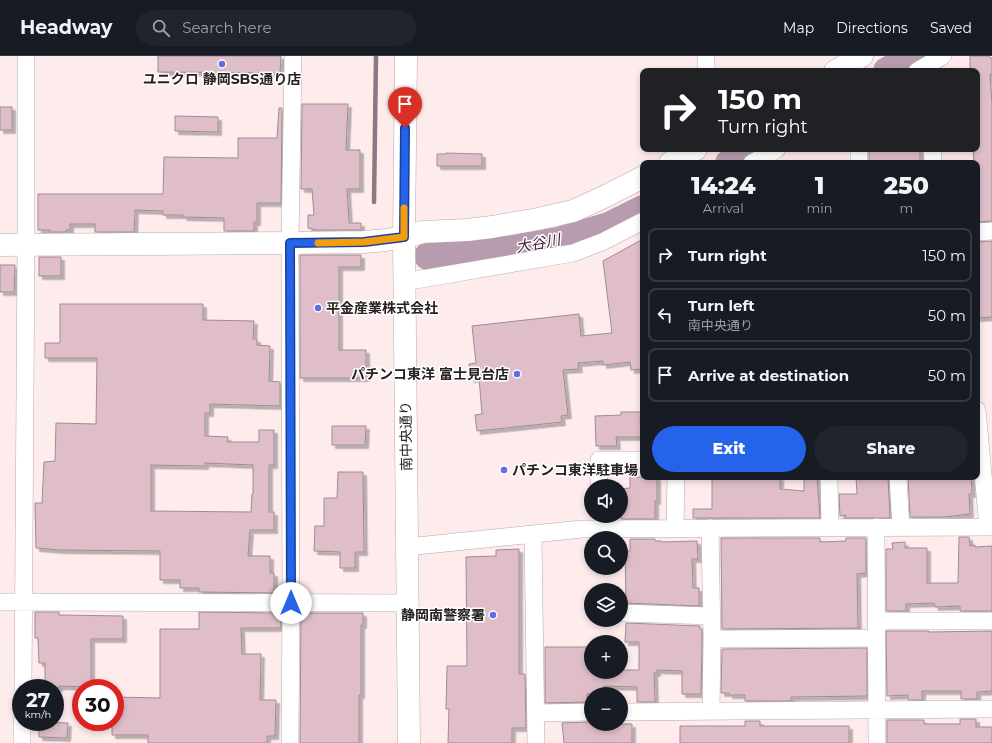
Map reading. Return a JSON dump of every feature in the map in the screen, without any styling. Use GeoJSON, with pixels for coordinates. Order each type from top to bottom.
{"type":"FeatureCollection","features":[{"type":"Feature","properties":{"kind":"street"},"geometry":{"type":"LineString","coordinates":[[22,679],[26,56]]}},
{"type":"Feature","properties":{"kind":"street"},"geometry":{"type":"LineString","coordinates":[[290,743],[290,243],[293,56]]}},
{"type":"Feature","properties":{"kind":"street","name":"南中央通り"},"geometry":{"type":"LineString","coordinates":[[406,56],[404,282],[410,743]]}},
{"type":"Feature","properties":{"kind":"street"},"geometry":{"type":"LineString","coordinates":[[706,56],[706,68]]}},
{"type":"Feature","properties":{"kind":"street"},"geometry":{"type":"LineString","coordinates":[[840,68],[862,56]]}},
{"type":"Feature","properties":{"kind":"street"},"geometry":{"type":"LineString","coordinates":[[925,68],[943,56]]}},
{"type":"Feature","properties":{"kind":"street"},"geometry":{"type":"LineString","coordinates":[[676,160],[690,152]]}},
{"type":"Feature","properties":{"kind":"street"},"geometry":{"type":"LineString","coordinates":[[757,160],[772,152]]}},
{"type":"Feature","properties":{"kind":"street"},"geometry":{"type":"LineString","coordinates":[[0,245],[364,242],[404,237],[423,232],[467,230],[538,219],[573,211],[604,198],[640,179]]}},
{"type":"Feature","properties":{"kind":"street"},"geometry":{"type":"LineString","coordinates":[[404,282],[573,253],[602,242],[640,223]]}},
{"type":"Feature","properties":{"kind":"street"},"geometry":{"type":"LineString","coordinates":[[980,232],[992,232]]}},
{"type":"Feature","properties":{"kind":"street"},"geometry":{"type":"LineString","coordinates":[[407,547],[582,529],[599,523],[676,528],[990,527],[980,437]]}},
{"type":"Feature","properties":{"kind":"street"},"geometry":{"type":"LineString","coordinates":[[599,479],[599,460],[640,460]]}},
{"type":"Feature","properties":{"kind":"street"},"geometry":{"type":"LineString","coordinates":[[676,480],[676,528]]}},
{"type":"Feature","properties":{"kind":"street"},"geometry":{"type":"LineString","coordinates":[[829,480],[830,527]]}},
{"type":"Feature","properties":{"kind":"street"},"geometry":{"type":"LineString","coordinates":[[898,480],[901,527]]}},
{"type":"Feature","properties":{"kind":"street"},"geometry":{"type":"LineString","coordinates":[[876,527],[877,743]]}},
{"type":"Feature","properties":{"kind":"street"},"geometry":{"type":"LineString","coordinates":[[710,528],[712,639],[711,711]]}},
{"type":"Feature","properties":{"kind":"street"},"geometry":{"type":"LineString","coordinates":[[533,535],[536,743]]}},
{"type":"Feature","properties":{"kind":"street"},"geometry":{"type":"LineString","coordinates":[[0,602],[408,603]]}},
{"type":"Feature","properties":{"kind":"street"},"geometry":{"type":"LineString","coordinates":[[628,613],[711,616]]}},
{"type":"Feature","properties":{"kind":"street"},"geometry":{"type":"LineString","coordinates":[[712,639],[876,630],[992,621]]}},
{"type":"Feature","properties":{"kind":"street"},"geometry":{"type":"LineString","coordinates":[[628,712],[992,709]]}},
{"type":"Feature","properties":{"kind":"street"},"geometry":{"type":"LineString","coordinates":[[536,713],[584,712]]}},
{"type":"Feature","properties":{"kind":"street"},"geometry":{"type":"LineString","coordinates":[[22,731],[22,743]]}},
{"type":"Feature","properties":{"kind":"building","name":"ユニクロ 静岡SBS通り店"},"geometry":{"type":"Polygon","coordinates":[[[158,56],[281,56],[280,73],[158,72],[158,56]]]}},
{"type":"Feature","properties":{"kind":"building"},"geometry":{"type":"Polygon","coordinates":[[[970,56],[989,56],[992,58],[992,74],[990,74],[992,104],[992,221],[980,222],[980,160],[974,160],[973,152],[980,152],[980,68],[970,68],[970,56]]]}},
{"type":"Feature","properties":{"kind":"building"},"geometry":{"type":"Polygon","coordinates":[[[302,104],[348,104],[346,150],[360,150],[360,189],[347,189],[349,223],[361,223],[361,230],[317,230],[308,228],[308,215],[314,215],[312,189],[301,189],[302,104]]]}},
{"type":"Feature","properties":{"kind":"building"},"geometry":{"type":"Polygon","coordinates":[[[0,107],[12,107],[12,130],[0,130],[0,107]]]}},
{"type":"Feature","properties":{"kind":"building"},"geometry":{"type":"Polygon","coordinates":[[[279,108],[282,108],[281,203],[257,203],[257,222],[254,222],[254,231],[224,231],[224,218],[183,217],[183,215],[163,215],[163,211],[135,210],[134,232],[95,232],[95,224],[70,224],[70,230],[66,230],[66,232],[38,230],[38,194],[163,194],[164,157],[238,158],[238,138],[277,138],[279,108]]]}},
{"type":"Feature","properties":{"kind":"building"},"geometry":{"type":"Polygon","coordinates":[[[175,116],[218,117],[218,132],[175,131],[175,116]]]}},
{"type":"Feature","properties":{"kind":"building"},"geometry":{"type":"Polygon","coordinates":[[[869,152],[920,152],[920,160],[869,160],[869,152]]]}},
{"type":"Feature","properties":{"kind":"building"},"geometry":{"type":"Polygon","coordinates":[[[437,154],[482,154],[482,166],[437,166],[437,154]]]}},
{"type":"Feature","properties":{"kind":"building","name":"パチンコ東洋 富士見台店"},"geometry":{"type":"Polygon","coordinates":[[[640,241],[640,369],[631,370],[630,362],[603,365],[603,361],[578,363],[579,369],[563,370],[568,415],[561,416],[562,422],[477,431],[475,415],[482,414],[479,378],[471,379],[469,364],[476,363],[472,326],[579,314],[581,336],[612,333],[603,261],[640,241]]]}},
{"type":"Feature","properties":{"kind":"building"},"geometry":{"type":"Polygon","coordinates":[[[992,241],[992,317],[980,318],[980,242],[992,241]]]}},
{"type":"Feature","properties":{"kind":"building","name":"平金産業株式会社"},"geometry":{"type":"Polygon","coordinates":[[[300,255],[361,255],[361,267],[339,267],[339,350],[366,350],[366,378],[300,378],[300,255]]]}},
{"type":"Feature","properties":{"kind":"building"},"geometry":{"type":"Polygon","coordinates":[[[39,257],[61,257],[61,276],[39,276],[39,257]]]}},
{"type":"Feature","properties":{"kind":"building"},"geometry":{"type":"Polygon","coordinates":[[[0,265],[15,265],[14,292],[0,292],[0,265]]]}},
{"type":"Feature","properties":{"kind":"building"},"geometry":{"type":"Polygon","coordinates":[[[60,304],[203,304],[203,320],[254,321],[253,339],[257,339],[257,345],[270,346],[269,381],[280,382],[280,406],[210,404],[210,413],[205,413],[205,436],[228,437],[227,442],[259,442],[259,430],[274,430],[274,465],[269,465],[269,512],[274,512],[274,530],[250,530],[248,556],[270,556],[270,573],[274,573],[274,593],[199,592],[199,588],[180,588],[180,580],[160,580],[160,551],[60,550],[36,548],[35,503],[42,503],[44,462],[55,461],[56,423],[96,424],[97,358],[45,358],[45,343],[60,343],[60,304]],[[205,463],[205,466],[151,465],[151,511],[251,512],[253,494],[253,465],[205,463]]]}},
{"type":"Feature","properties":{"kind":"building"},"geometry":{"type":"Polygon","coordinates":[[[621,412],[640,412],[640,437],[616,437],[617,446],[596,446],[595,416],[621,415],[621,412]]]}},
{"type":"Feature","properties":{"kind":"building"},"geometry":{"type":"Polygon","coordinates":[[[332,426],[366,426],[365,445],[332,445],[332,426]]]}},
{"type":"Feature","properties":{"kind":"building"},"geometry":{"type":"Polygon","coordinates":[[[338,472],[363,472],[364,552],[355,552],[355,568],[340,568],[340,552],[314,551],[315,526],[324,526],[324,498],[337,498],[338,472]]]}},
{"type":"Feature","properties":{"kind":"building"},"geometry":{"type":"Polygon","coordinates":[[[630,477],[640,477],[640,480],[657,480],[655,519],[628,519],[628,488],[630,488],[630,477]]]}},
{"type":"Feature","properties":{"kind":"building"},"geometry":{"type":"Polygon","coordinates":[[[712,480],[780,480],[780,489],[804,491],[804,480],[817,480],[820,518],[693,518],[693,509],[712,509],[712,480]]]}},
{"type":"Feature","properties":{"kind":"building"},"geometry":{"type":"Polygon","coordinates":[[[856,480],[888,480],[890,518],[846,518],[846,515],[840,516],[839,494],[857,494],[856,480]]]}},
{"type":"Feature","properties":{"kind":"building"},"geometry":{"type":"Polygon","coordinates":[[[908,480],[971,480],[972,494],[969,494],[970,514],[943,517],[910,517],[908,480]]]}},
{"type":"Feature","properties":{"kind":"building"},"geometry":{"type":"Polygon","coordinates":[[[959,537],[969,537],[970,546],[992,546],[992,611],[960,611],[960,606],[935,607],[934,603],[906,604],[906,611],[886,611],[886,549],[893,549],[892,543],[905,542],[905,548],[927,548],[927,583],[958,583],[959,537]]]}},
{"type":"Feature","properties":{"kind":"building"},"geometry":{"type":"Polygon","coordinates":[[[721,538],[820,538],[820,542],[846,541],[846,538],[866,538],[866,573],[857,574],[858,628],[722,629],[721,538]]]}},
{"type":"Feature","properties":{"kind":"building"},"geometry":{"type":"Polygon","coordinates":[[[630,539],[655,539],[655,541],[662,542],[697,541],[698,559],[692,559],[693,588],[699,588],[699,606],[628,603],[628,583],[626,583],[625,575],[628,575],[628,551],[630,551],[630,539]]]}},
{"type":"Feature","properties":{"kind":"building"},"geometry":{"type":"Polygon","coordinates":[[[519,549],[519,674],[525,674],[526,728],[512,728],[512,743],[448,743],[449,709],[446,709],[447,666],[467,666],[466,557],[496,556],[496,550],[519,549]]]}},
{"type":"Feature","properties":{"kind":"building"},"geometry":{"type":"Polygon","coordinates":[[[35,612],[59,612],[59,615],[123,616],[123,639],[91,639],[91,679],[72,679],[72,686],[64,686],[64,679],[45,679],[45,663],[39,663],[38,638],[35,638],[35,612]]]}},
{"type":"Feature","properties":{"kind":"building"},"geometry":{"type":"Polygon","coordinates":[[[199,612],[274,613],[274,616],[281,616],[281,628],[241,628],[242,654],[261,654],[260,700],[276,700],[275,736],[267,736],[267,743],[148,743],[148,735],[112,735],[112,731],[124,731],[124,697],[160,698],[160,629],[199,629],[199,612]]]}},
{"type":"Feature","properties":{"kind":"building"},"geometry":{"type":"Polygon","coordinates":[[[301,613],[363,613],[363,625],[361,625],[359,743],[300,743],[301,613]]]}},
{"type":"Feature","properties":{"kind":"building"},"geometry":{"type":"Polygon","coordinates":[[[628,623],[700,626],[700,629],[702,629],[701,694],[682,694],[682,671],[657,670],[657,673],[654,673],[655,702],[637,702],[637,687],[604,686],[584,687],[584,702],[545,703],[545,647],[584,647],[584,679],[628,679],[628,670],[639,670],[639,642],[628,642],[628,635],[625,635],[626,627],[628,627],[628,623]]]}},
{"type":"Feature","properties":{"kind":"building"},"geometry":{"type":"Polygon","coordinates":[[[886,631],[992,631],[992,691],[977,692],[977,699],[961,699],[961,691],[922,691],[922,700],[908,700],[908,695],[887,696],[886,631]]]}},
{"type":"Feature","properties":{"kind":"building"},"geometry":{"type":"Polygon","coordinates":[[[867,648],[867,696],[791,697],[791,701],[745,701],[745,695],[729,695],[729,693],[721,693],[722,649],[867,648]]]}},
{"type":"Feature","properties":{"kind":"building"},"geometry":{"type":"Polygon","coordinates":[[[960,719],[976,719],[976,727],[992,727],[992,743],[887,743],[887,720],[924,720],[924,724],[960,724],[960,719]]]}},
{"type":"Feature","properties":{"kind":"building"},"geometry":{"type":"Polygon","coordinates":[[[745,721],[760,721],[760,726],[849,726],[849,743],[680,743],[680,726],[745,726],[745,721]]]}},
{"type":"Feature","properties":{"kind":"building"},"geometry":{"type":"Polygon","coordinates":[[[584,722],[584,731],[628,731],[628,724],[632,724],[632,743],[564,743],[562,723],[584,722]]]}},
{"type":"Feature","properties":{"kind":"building"},"geometry":{"type":"Polygon","coordinates":[[[64,723],[68,723],[67,738],[39,737],[39,731],[64,731],[64,723]]]}},
{"type":"Feature","properties":{"kind":"waterway"},"geometry":{"type":"LineString","coordinates":[[374,202],[376,56]]}},
{"type":"Feature","properties":{"kind":"waterway","name":"大谷川"},"geometry":{"type":"LineString","coordinates":[[892,68],[914,56]]}},
{"type":"Feature","properties":{"kind":"waterway","name":"大谷川"},"geometry":{"type":"LineString","coordinates":[[734,160],[748,152]]}},
{"type":"Feature","properties":{"kind":"waterway","name":"大谷川"},"geometry":{"type":"LineString","coordinates":[[428,256],[480,252],[559,241],[609,226],[640,210]]}},
{"type":"Feature","properties":{"kind":"slow traffic"},"geometry":{"type":"LineString","coordinates":[[318,243],[364,242],[404,237],[404,208]]}},
{"type":"Feature","properties":{"kind":"place","name":"ユニクロ 静岡SBS通り店"},"geometry":{"type":"Point","coordinates":[222,64]}},
{"type":"Feature","properties":{"kind":"place","name":"平金産業株式会社"},"geometry":{"type":"Point","coordinates":[318,308]}},
{"type":"Feature","properties":{"kind":"place","name":"パチンコ東洋 富士見台店"},"geometry":{"type":"Point","coordinates":[517,374]}},
{"type":"Feature","properties":{"kind":"place","name":"パチンコ東洋駐車場"},"geometry":{"type":"Point","coordinates":[504,470]}},
{"type":"Feature","properties":{"kind":"place","name":"静岡南警察署"},"geometry":{"type":"Point","coordinates":[493,615]}},
{"type":"Feature","properties":{"kind":"route"},"geometry":{"type":"LineString","coordinates":[[291,603],[290,243],[364,242],[404,237],[405,128]]}}]}
